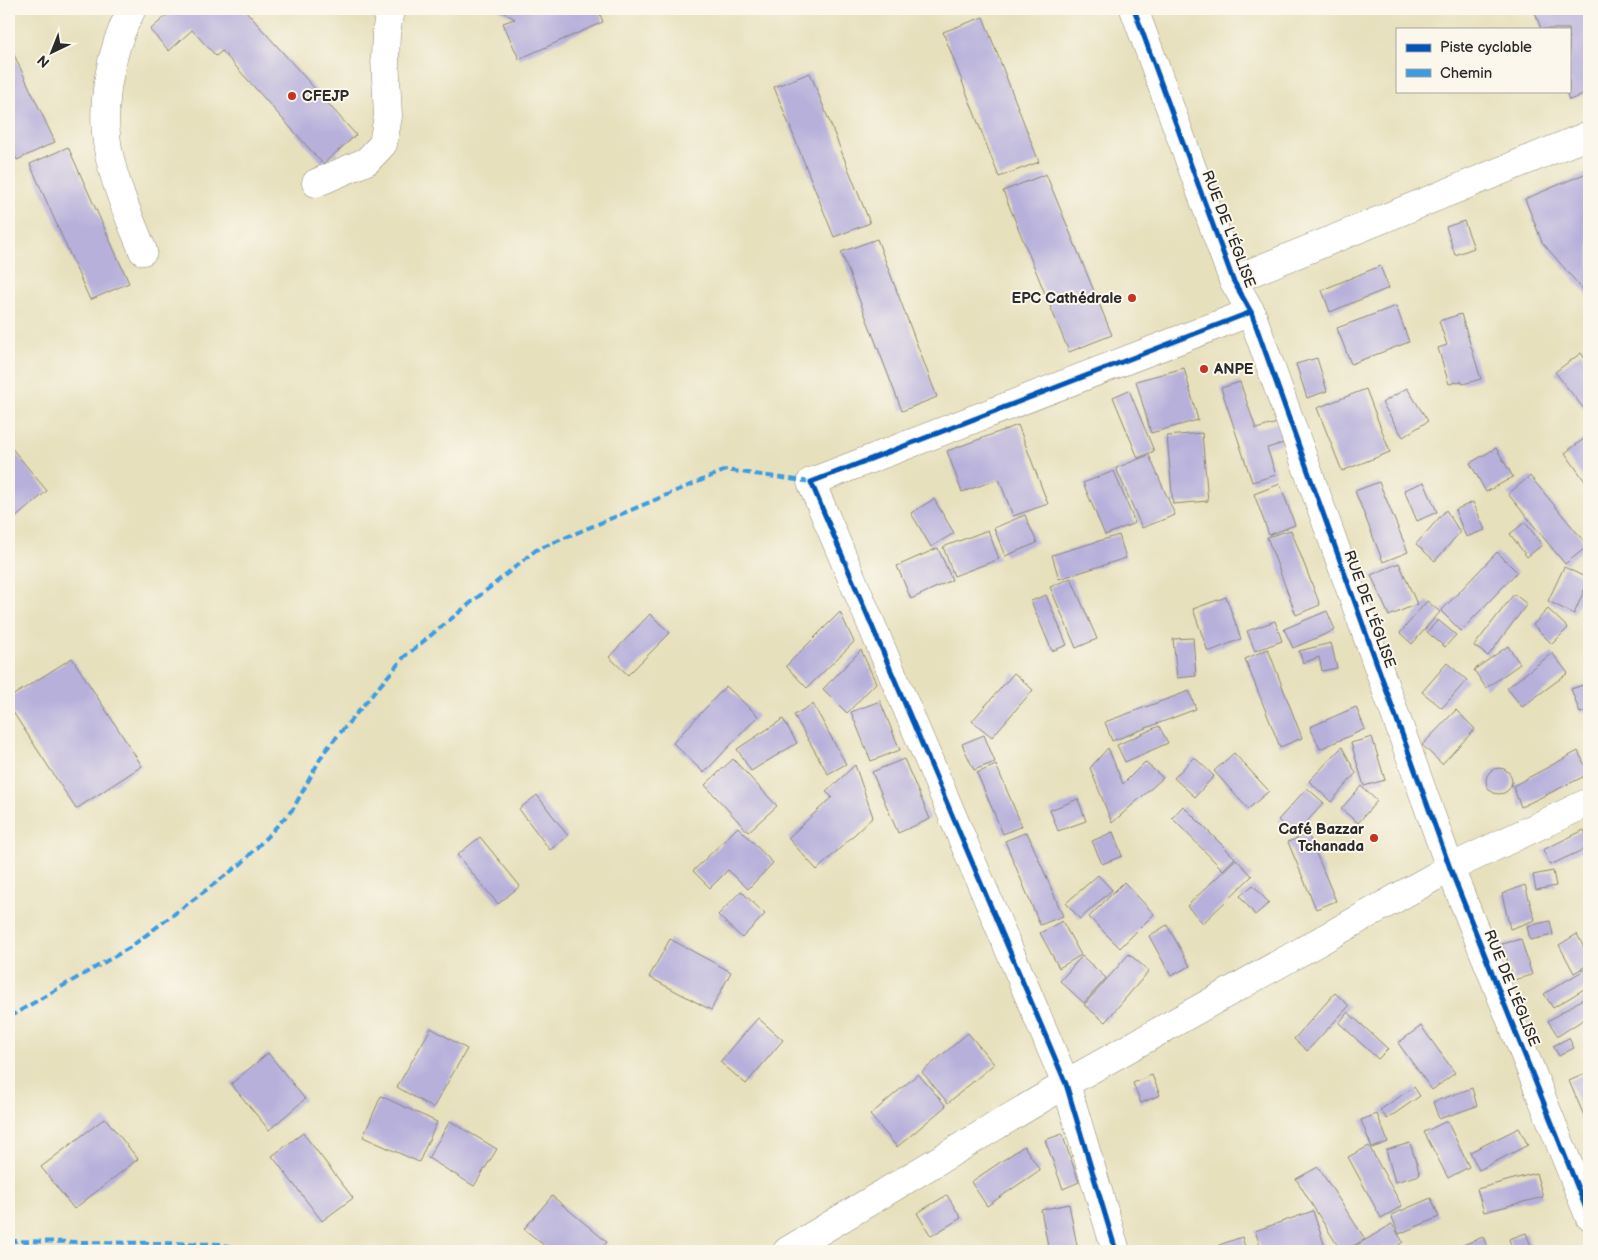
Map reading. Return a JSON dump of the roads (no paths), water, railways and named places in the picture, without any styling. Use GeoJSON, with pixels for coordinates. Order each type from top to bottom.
{"type":"FeatureCollection","features":[{"type":"Feature","properties":{"kind":"street"},"geometry":{"type":"LineString","coordinates":[[132,9],[115,52],[108,84],[106,109],[109,153],[122,202],[143,251]]}},
{"type":"Feature","properties":{"kind":"street"},"geometry":{"type":"LineString","coordinates":[[316,183],[367,161],[383,144],[388,116],[385,58],[390,9]]}},
{"type":"Feature","properties":{"kind":"street","name":"RUE DE L'ÉGLISE"},"geometry":{"type":"LineString","coordinates":[[1134,9],[1233,280],[1251,312],[1450,868],[1589,1216]]}},
{"type":"Feature","properties":{"kind":"street"},"geometry":{"type":"LineString","coordinates":[[1233,280],[1589,135]]}},
{"type":"Feature","properties":{"kind":"street"},"geometry":{"type":"LineString","coordinates":[[1116,1251],[1066,1084],[811,482],[1251,312]]}},
{"type":"Feature","properties":{"kind":"street"},"geometry":{"type":"LineString","coordinates":[[787,1251],[1066,1084],[1450,868],[1589,802]]}},
{"type":"Feature","properties":{"kind":"place","name":"CFEJP"},"geometry":{"type":"Point","coordinates":[292,96]}},
{"type":"Feature","properties":{"kind":"place","name":"EPC Cathédrale"},"geometry":{"type":"Point","coordinates":[1132,298]}},
{"type":"Feature","properties":{"kind":"place","name":"ANPE"},"geometry":{"type":"Point","coordinates":[1204,369]}},
{"type":"Feature","properties":{"kind":"place","name":"Café Bazzar Tchanada"},"geometry":{"type":"Point","coordinates":[1374,838]}}]}
